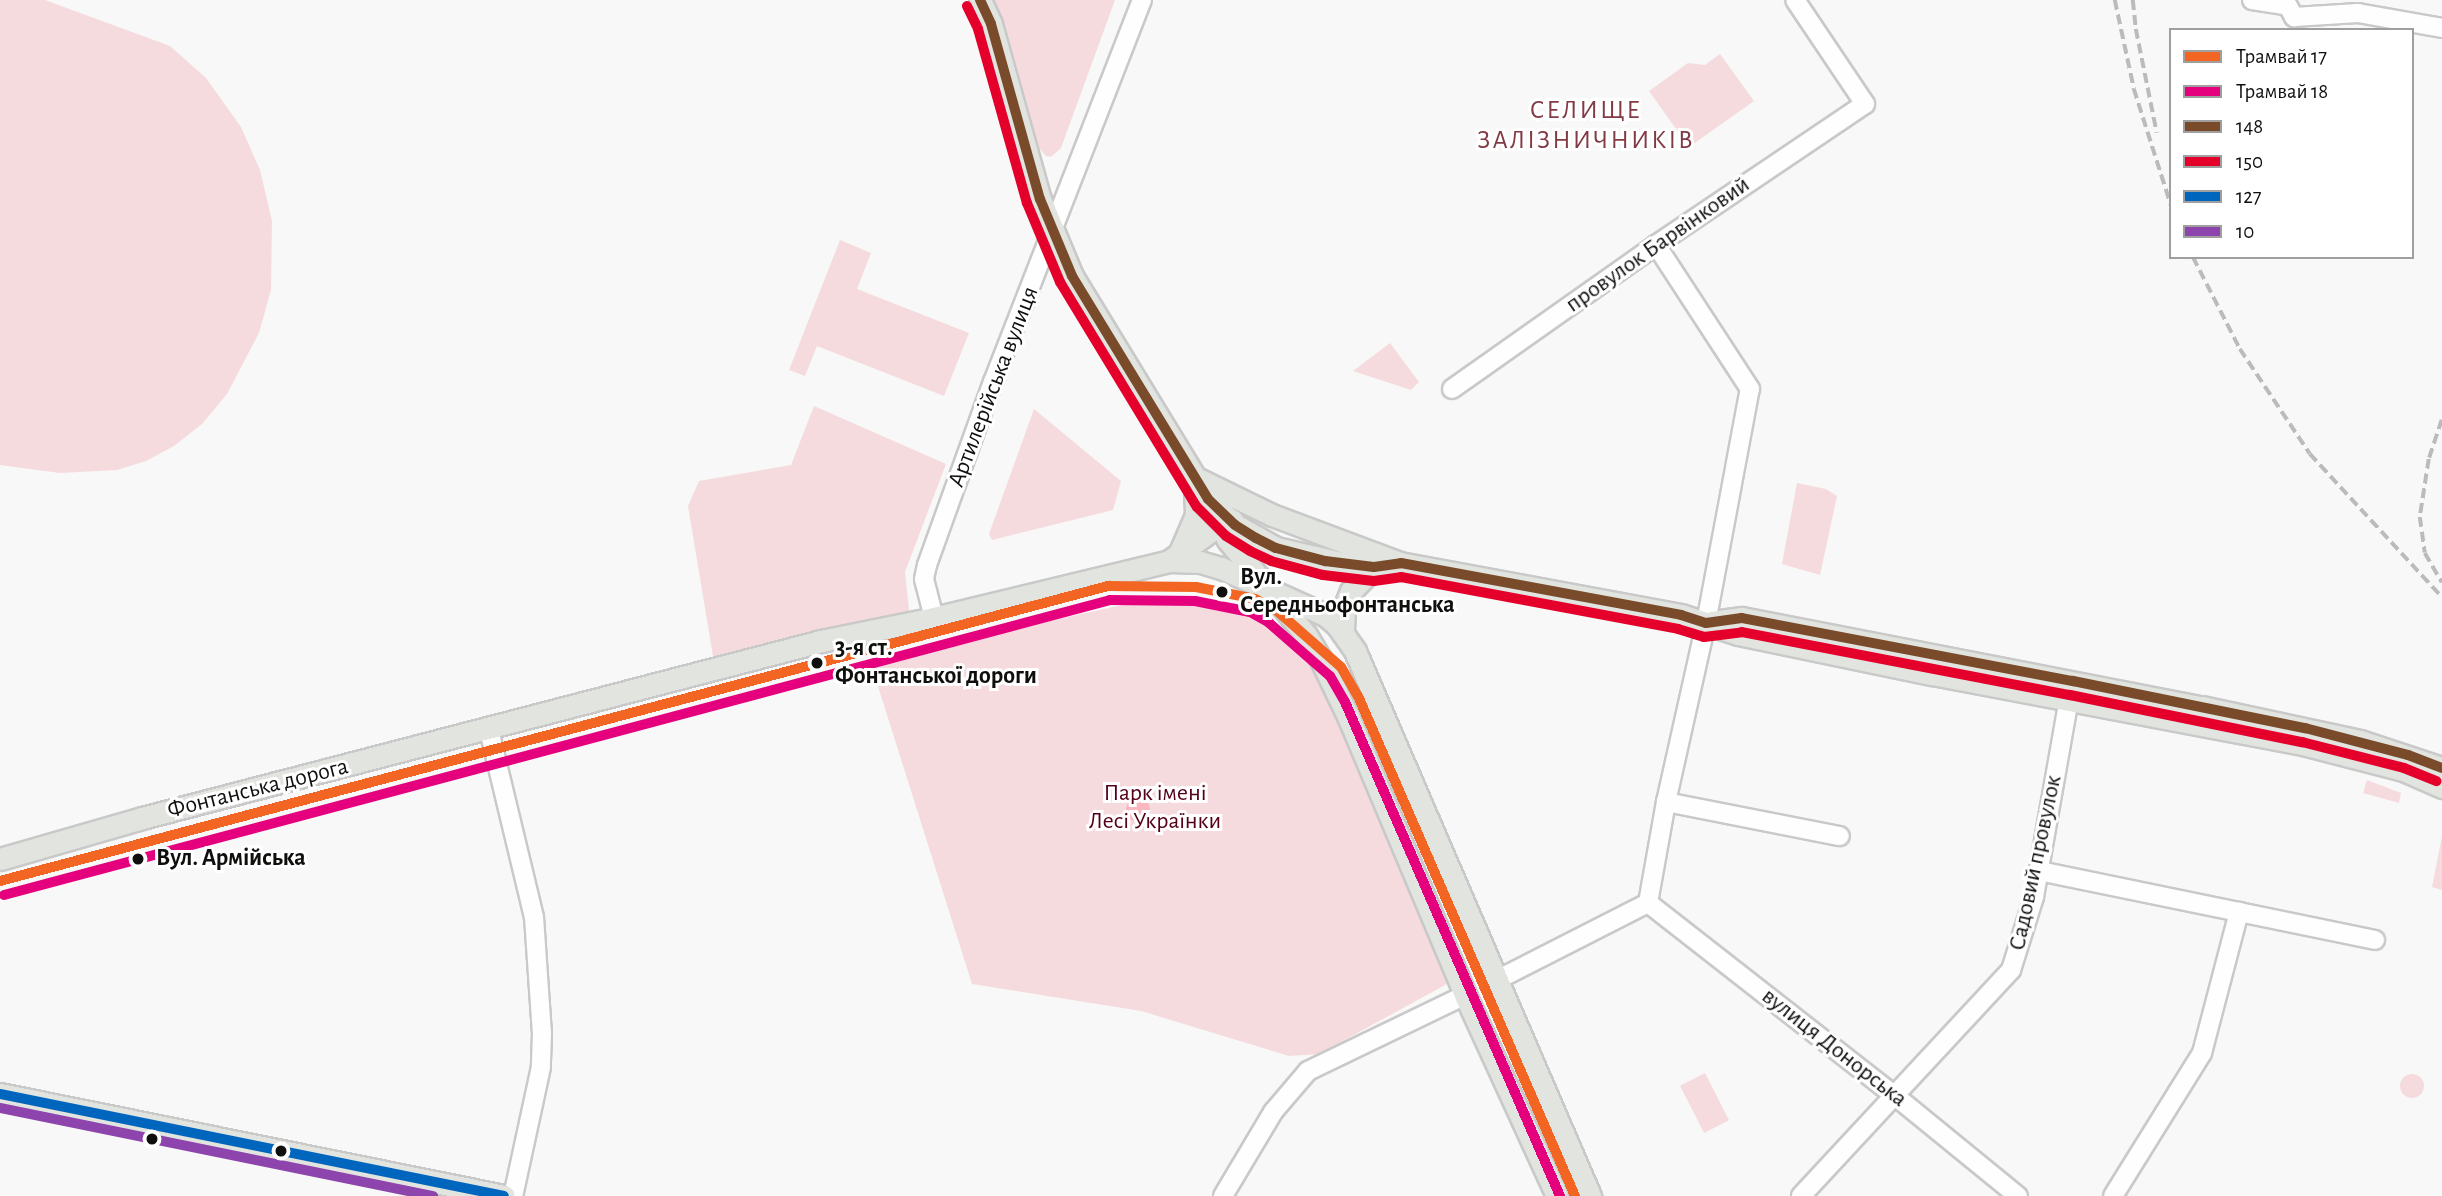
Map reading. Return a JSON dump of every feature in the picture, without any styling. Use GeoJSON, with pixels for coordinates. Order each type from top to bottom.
{"type":"FeatureCollection","features":[{"type":"Feature","properties":{"kind":"main road"},"geometry":{"type":"LineString","coordinates":[[980,0],[990,24],[1040,199],[1072,275],[1208,499],[1267,588],[1307,635],[1319,656],[1348,716],[1465,995],[1557,1196]]}},
{"type":"Feature","properties":{"kind":"main road"},"geometry":{"type":"LineString","coordinates":[[1194,477],[1272,515],[1400,563],[1681,615],[1738,634],[2303,744],[2403,771],[2442,786]]}},
{"type":"Feature","properties":{"kind":"main road"},"geometry":{"type":"LineString","coordinates":[[1173,558],[1196,514],[1194,477]]}},
{"type":"Feature","properties":{"kind":"main road"},"geometry":{"type":"LineString","coordinates":[[1173,558],[1224,523],[1272,515]]}},
{"type":"Feature","properties":{"kind":"main road"},"geometry":{"type":"LineString","coordinates":[[1224,523],[1276,548],[1325,561],[1374,567],[1400,563]]}},
{"type":"Feature","properties":{"kind":"main road"},"geometry":{"type":"LineString","coordinates":[[1173,558],[1211,565],[1267,588],[1325,615],[1343,633],[1365,673],[1495,981],[1590,1196]]}},
{"type":"Feature","properties":{"kind":"main road","name":"Фонтанська дорога"},"geometry":{"type":"LineString","coordinates":[[0,859],[142,818],[489,730],[821,641],[934,618],[1173,558]]}},
{"type":"Feature","properties":{"kind":"main road"},"geometry":{"type":"LineString","coordinates":[[1343,633],[1344,608],[1348,599],[1363,576],[1374,567]]}},
{"type":"Feature","properties":{"kind":"main road"},"geometry":{"type":"LineString","coordinates":[[1706,623],[1742,618],[2124,692],[2316,730],[2408,755],[2442,768]]}},
{"type":"Feature","properties":{"kind":"main road"},"geometry":{"type":"LineString","coordinates":[[1319,656],[1328,635],[1343,633]]}},
{"type":"Feature","properties":{"kind":"main road"},"geometry":{"type":"LineString","coordinates":[[0,1094],[504,1196]]}},
{"type":"Feature","properties":{"kind":"street","name":"Артилерійська вулиця"},"geometry":{"type":"LineString","coordinates":[[934,618],[924,579],[927,565],[993,382],[1142,0]]}},
{"type":"Feature","properties":{"kind":"street","name":"провулок Барвінковий"},"geometry":{"type":"LineString","coordinates":[[1452,389],[1656,245],[1865,104],[1795,0]]}},
{"type":"Feature","properties":{"kind":"street"},"geometry":{"type":"LineString","coordinates":[[2252,0],[2288,6],[2294,17],[2358,13],[2442,28]]}},
{"type":"Feature","properties":{"kind":"street"},"geometry":{"type":"LineString","coordinates":[[1495,981],[1648,903],[1666,802],[1706,623],[1750,388],[1656,245]]}},
{"type":"Feature","properties":{"kind":"street","name":"Садовий провулок"},"geometry":{"type":"LineString","coordinates":[[1801,1196],[2011,971],[2039,871],[2069,699]]}},
{"type":"Feature","properties":{"kind":"street"},"geometry":{"type":"LineString","coordinates":[[489,730],[534,917],[542,1033],[541,1067],[513,1196]]}},
{"type":"Feature","properties":{"kind":"street"},"geometry":{"type":"LineString","coordinates":[[1666,802],[1840,836]]}},
{"type":"Feature","properties":{"kind":"street"},"geometry":{"type":"LineString","coordinates":[[2039,871],[2375,940]]}},
{"type":"Feature","properties":{"kind":"street","name":"вулиця Донорська"},"geometry":{"type":"LineString","coordinates":[[1648,903],[1895,1095],[2018,1196]]}},
{"type":"Feature","properties":{"kind":"street"},"geometry":{"type":"LineString","coordinates":[[2113,1196],[2202,1053],[2239,912]]}},
{"type":"Feature","properties":{"kind":"street"},"geometry":{"type":"LineString","coordinates":[[1223,1196],[1273,1112],[1308,1071],[1465,995]]}},
{"type":"Feature","properties":{"kind":"green space"},"geometry":{"type":"Polygon","coordinates":[[[0,0],[45,0],[170,46],[206,78],[241,127],[260,170],[272,221],[271,290],[259,333],[227,394],[202,424],[174,446],[146,461],[117,470],[60,473],[0,465],[0,0]]]}},
{"type":"Feature","properties":{"kind":"green space"},"geometry":{"type":"Polygon","coordinates":[[[989,0],[1115,0],[1061,148],[1051,157],[1046,156],[1039,148],[1011,48],[989,0]]]}},
{"type":"Feature","properties":{"kind":"green space"},"geometry":{"type":"Polygon","coordinates":[[[1720,54],[1754,101],[1689,147],[1649,91],[1688,63],[1705,65],[1720,54]]]}},
{"type":"Feature","properties":{"kind":"green space"},"geometry":{"type":"Polygon","coordinates":[[[840,240],[871,253],[857,289],[969,333],[944,396],[817,346],[805,376],[789,370],[840,240]]]}},
{"type":"Feature","properties":{"kind":"green space"},"geometry":{"type":"Polygon","coordinates":[[[1390,343],[1419,382],[1411,390],[1353,371],[1390,343]]]}},
{"type":"Feature","properties":{"kind":"green space"},"geometry":{"type":"Polygon","coordinates":[[[814,406],[946,464],[905,572],[910,619],[715,668],[688,506],[699,481],[791,465],[814,406]]]}},
{"type":"Feature","properties":{"kind":"green space"},"geometry":{"type":"Polygon","coordinates":[[[1034,409],[1121,481],[1113,510],[992,540],[989,534],[1034,409]]]}},
{"type":"Feature","properties":{"kind":"green space"},"geometry":{"type":"Polygon","coordinates":[[[1797,483],[1826,489],[1837,496],[1820,575],[1782,564],[1797,483]]]}},
{"type":"Feature","properties":{"kind":"green space","name":"Парк імені Лесі Українки"},"geometry":{"type":"Polygon","coordinates":[[[1154,598],[1234,603],[1266,617],[1297,639],[1325,687],[1450,980],[1319,1054],[1289,1056],[1141,1011],[972,984],[870,661],[1154,598]]]}},
{"type":"Feature","properties":{"kind":"green space"},"geometry":{"type":"Polygon","coordinates":[[[2367,780],[2401,793],[2399,803],[2363,793],[2367,780]]]}},
{"type":"Feature","properties":{"kind":"green space"},"geometry":{"type":"Polygon","coordinates":[[[2442,836],[2442,890],[2432,887],[2442,836]]]}},
{"type":"Feature","properties":{"kind":"green space"},"geometry":{"type":"Polygon","coordinates":[[[1705,1073],[1729,1120],[1704,1133],[1680,1086],[1705,1073]]]}},
{"type":"Feature","properties":{"kind":"green space"},"geometry":{"type":"Polygon","coordinates":[[[2412,1074],[2420,1078],[2424,1086],[2420,1094],[2412,1098],[2404,1094],[2400,1086],[2404,1078],[2412,1074]]]}},
{"type":"Feature","properties":{"kind":"shaded area"},"geometry":{"type":"Polygon","coordinates":[[[1138,798],[1149,805],[1150,810],[1143,821],[1138,822],[1127,815],[1126,810],[1133,799],[1138,798]]]}},
{"type":"Feature","properties":{"kind":"railway"},"geometry":{"type":"LineString","coordinates":[[2115,0],[2134,89],[2169,199]]}},
{"type":"Feature","properties":{"kind":"railway"},"geometry":{"type":"LineString","coordinates":[[2133,0],[2136,29],[2157,133]]}},
{"type":"Feature","properties":{"kind":"railway"},"geometry":{"type":"LineString","coordinates":[[2194,259],[2240,349],[2310,454],[2442,597]]}},
{"type":"Feature","properties":{"kind":"railway"},"geometry":{"type":"LineString","coordinates":[[2442,420],[2429,459],[2420,517],[2425,553],[2442,582]]}},
{"type":"Feature","properties":{"kind":"tram line","name":"17"},"geometry":{"type":"LineString","coordinates":[[0,881],[1108,586],[1196,587],[1255,599],[1276,610],[1341,667],[1358,696],[1575,1196]]}},
{"type":"Feature","properties":{"kind":"tram line","name":"18"},"geometry":{"type":"LineString","coordinates":[[4,895],[1110,600],[1195,601],[1250,612],[1268,622],[1330,676],[1345,702],[1560,1196]]}},
{"type":"Feature","properties":{"kind":"transit line","name":"148"},"geometry":{"type":"LineString","coordinates":[[980,0],[991,24],[1040,199],[1072,276],[1208,499],[1235,525],[1256,538],[1276,548],[1325,561],[1374,567],[1401,563],[1681,615],[1706,623],[1742,618],[2073,681],[2305,728],[2408,755],[2442,768]]}},
{"type":"Feature","properties":{"kind":"transit line","name":"150"},"geometry":{"type":"LineString","coordinates":[[967,6],[978,29],[1027,203],[1060,282],[1197,507],[1226,536],[1250,551],[1271,561],[1323,575],[1374,581],[1401,577],[1678,629],[1704,637],[1742,632],[2070,695],[2302,742],[2404,768],[2437,781]]}},
{"type":"Feature","properties":{"kind":"transit line","name":"127"},"geometry":{"type":"LineString","coordinates":[[0,1094],[504,1196]]}},
{"type":"Feature","properties":{"kind":"transit line","name":"10"},"geometry":{"type":"LineString","coordinates":[[0,1108],[433,1196]]}},
{"type":"Feature","properties":{"kind":"place","name":"Вул. Середньофонтанська"},"geometry":{"type":"Point","coordinates":[1222,592]}},
{"type":"Feature","properties":{"kind":"place","name":"3-я ст. Фонтанської дороги"},"geometry":{"type":"Point","coordinates":[817,663]}},
{"type":"Feature","properties":{"kind":"place","name":"Вул. Армійська"},"geometry":{"type":"Point","coordinates":[138,859]}},
{"type":"Feature","properties":{"kind":"district","name":"СЕЛИЩЕ ЗАЛІЗНИЧНИКІВ"},"geometry":{"type":"Point","coordinates":[1586,126]}}]}
